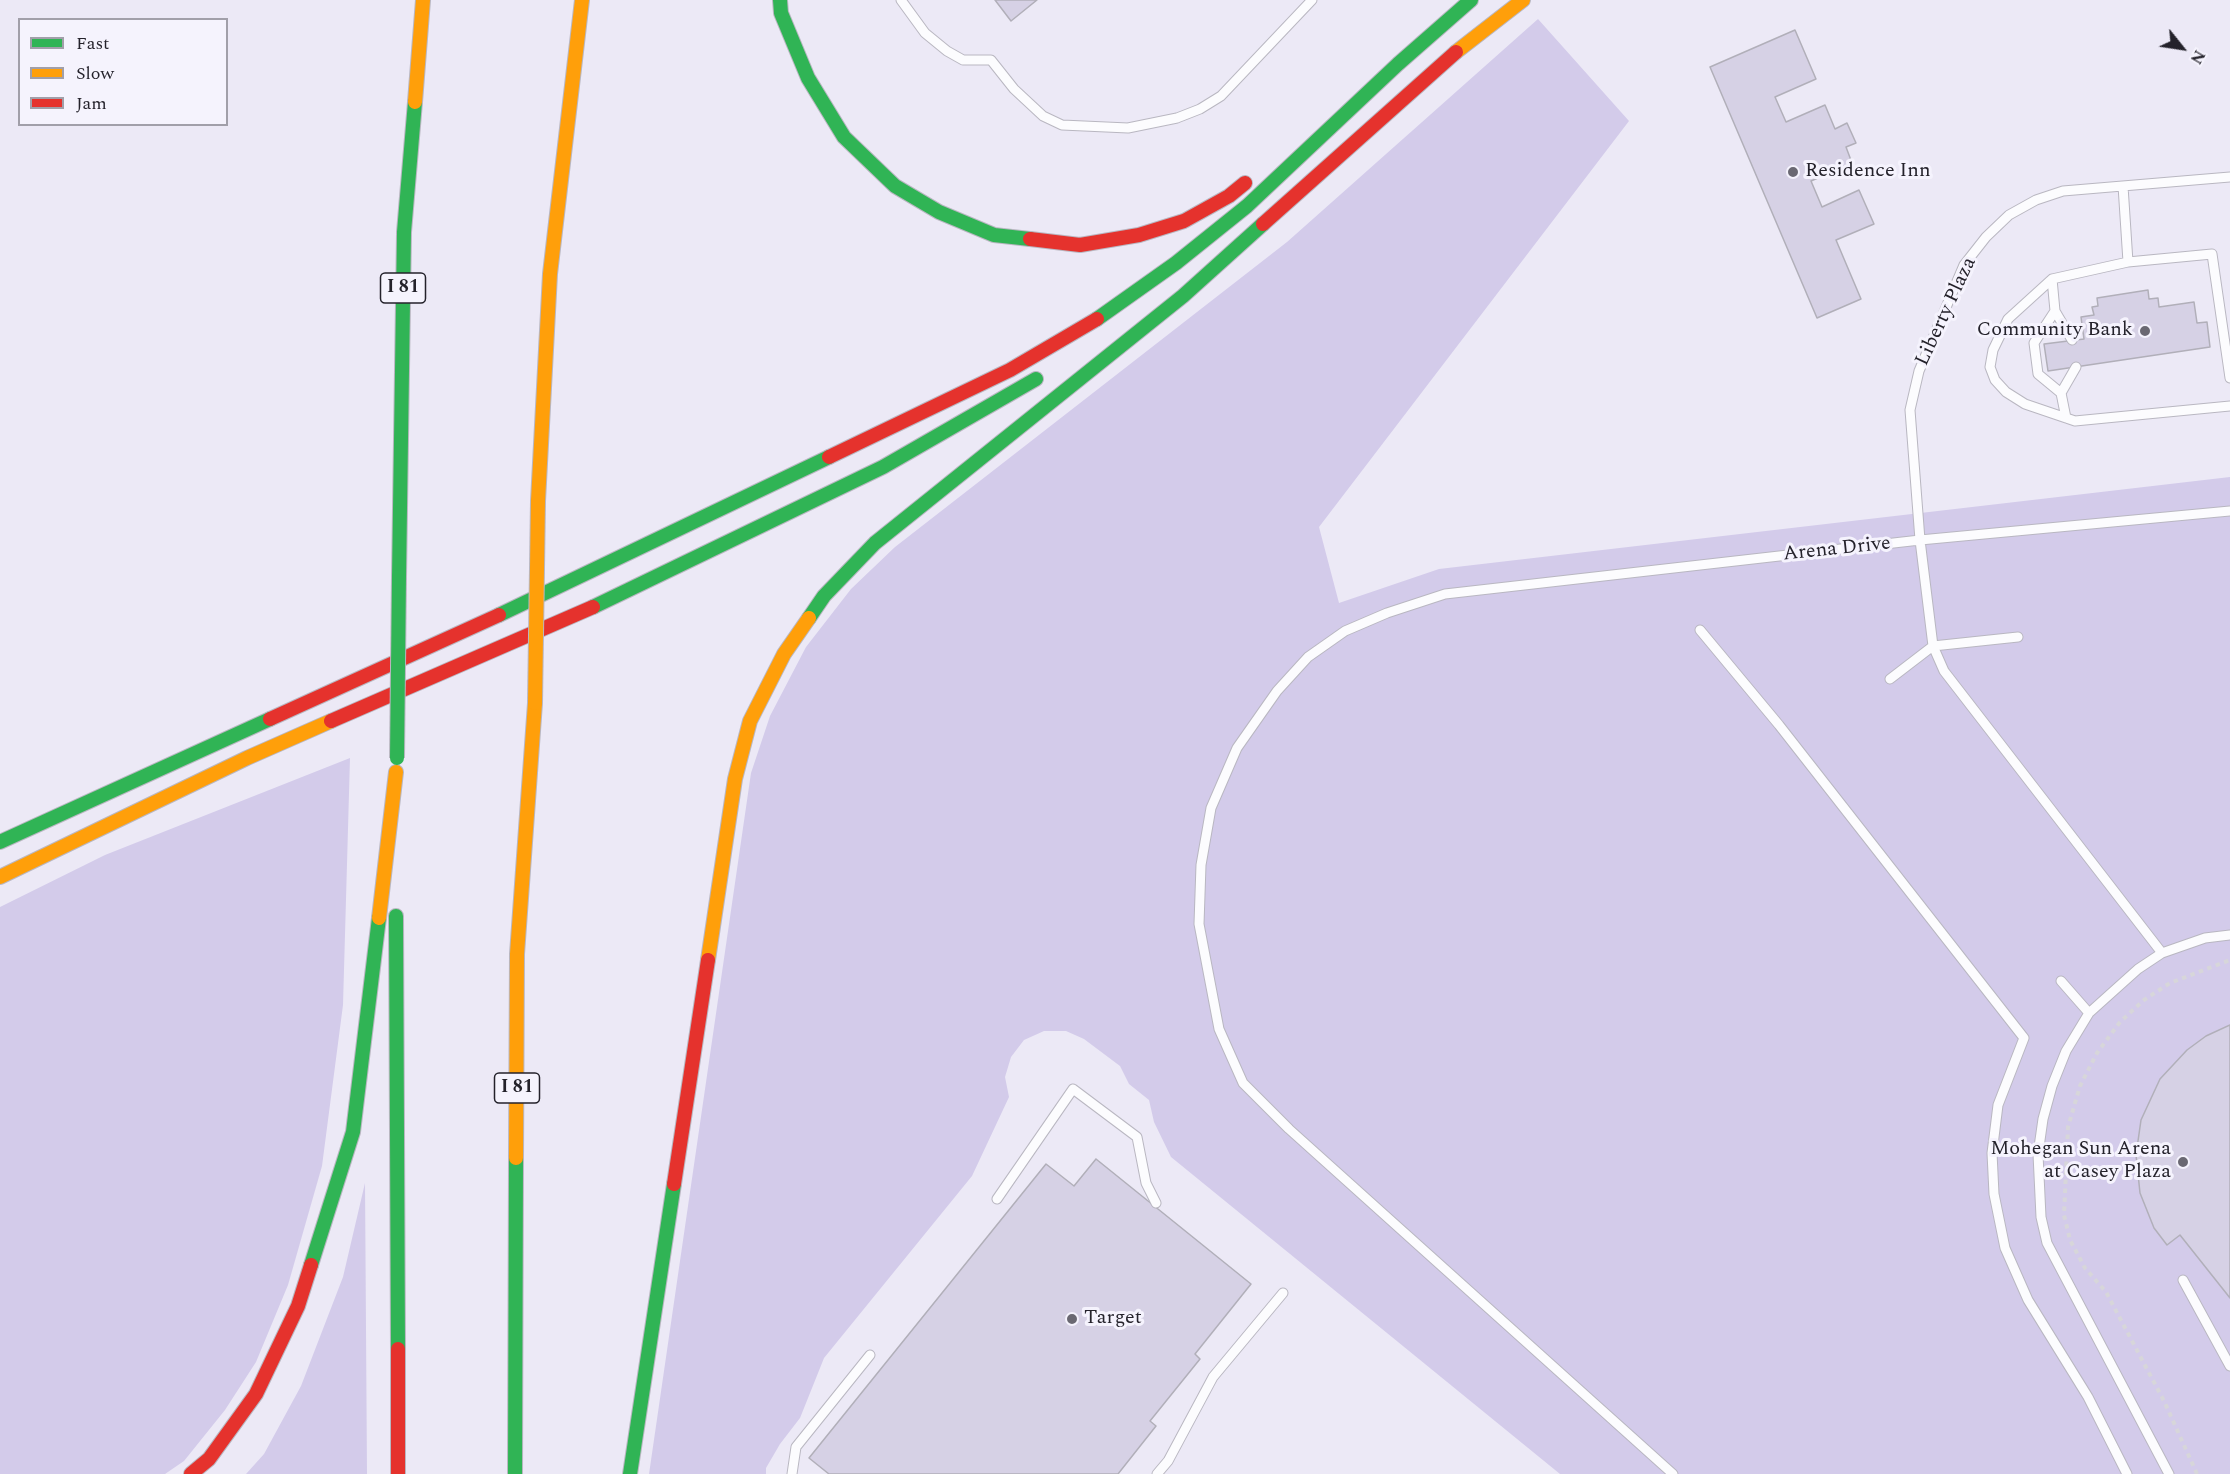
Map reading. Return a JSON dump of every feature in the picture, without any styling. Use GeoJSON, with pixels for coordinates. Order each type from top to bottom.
{"type":"FeatureCollection","features":[{"type":"Feature","properties":{"kind":"highway","name":"I 81"},"geometry":{"type":"LineString","coordinates":[[398,1474],[396,765],[404,232],[423,0]]}},
{"type":"Feature","properties":{"kind":"highway","name":"I 81"},"geometry":{"type":"LineString","coordinates":[[515,1474],[517,954],[535,703],[538,501],[550,274],[582,0]]}},
{"type":"Feature","properties":{"kind":"highway"},"geometry":{"type":"LineString","coordinates":[[780,0],[781,13],[808,78],[844,137],[895,186],[939,213],[994,235],[1080,245],[1139,235],[1184,221],[1229,196],[1257,174]]}},
{"type":"Feature","properties":{"kind":"highway"},"geometry":{"type":"LineString","coordinates":[[0,842],[574,580],[1010,370],[1087,326],[1176,263],[1247,206],[1398,64],[1471,0]]}},
{"type":"Feature","properties":{"kind":"highway"},"geometry":{"type":"LineString","coordinates":[[630,1474],[735,779],[750,721],[784,654],[824,596],[875,543],[1183,296],[1448,58],[1523,0]]}},
{"type":"Feature","properties":{"kind":"highway"},"geometry":{"type":"LineString","coordinates":[[1276,159],[1398,64]]}},
{"type":"Feature","properties":{"kind":"highway"},"geometry":{"type":"LineString","coordinates":[[1182,277],[1237,235],[1417,86]]}},
{"type":"Feature","properties":{"kind":"highway"},"geometry":{"type":"LineString","coordinates":[[0,877],[248,758],[584,612],[883,467],[1049,372]]}},
{"type":"Feature","properties":{"kind":"highway"},"geometry":{"type":"LineString","coordinates":[[191,1474],[208,1459],[256,1394],[298,1306],[353,1132],[396,765]]}},
{"type":"Feature","properties":{"kind":"lane"},"geometry":{"type":"LineString","coordinates":[[901,0],[925,33],[947,51],[963,60],[991,60],[1014,89],[1043,116],[1062,124],[1128,128],[1177,118],[1200,109],[1221,96],[1312,0]]}},
{"type":"Feature","properties":{"kind":"lane","name":"Liberty Plaza"},"geometry":{"type":"LineString","coordinates":[[2162,953],[1944,671],[1933,646],[1920,540],[1910,435],[1912,392],[1964,265],[1986,237],[2009,215],[2036,200],[2063,192],[2230,177]]}},
{"type":"Feature","properties":{"kind":"lane"},"geometry":{"type":"LineString","coordinates":[[2123,186],[2128,261]]}},
{"type":"Feature","properties":{"kind":"lane"},"geometry":{"type":"LineString","coordinates":[[2230,378],[2212,254],[2128,261],[2052,279],[2008,319],[1994,350],[1990,367],[1995,380],[2006,392],[2025,404],[2075,421],[2230,406]]}},
{"type":"Feature","properties":{"kind":"lane"},"geometry":{"type":"LineString","coordinates":[[2052,279],[2055,311],[2072,340]]}},
{"type":"Feature","properties":{"kind":"lane"},"geometry":{"type":"LineString","coordinates":[[2055,311],[2034,343],[2038,374],[2061,393],[2066,418]]}},
{"type":"Feature","properties":{"kind":"lane"},"geometry":{"type":"LineString","coordinates":[[2061,393],[2076,367]]}},
{"type":"Feature","properties":{"kind":"lane","name":"Arena Drive"},"geometry":{"type":"LineString","coordinates":[[1673,1474],[1272,1113],[1243,1083],[1219,1029],[1199,924],[1201,865],[1211,808],[1237,748],[1277,691],[1308,657],[1345,631],[1386,613],[1445,594],[1920,540],[2230,511]]}},
{"type":"Feature","properties":{"kind":"lane"},"geometry":{"type":"LineString","coordinates":[[1700,630],[1779,725],[2024,1038],[1998,1105],[1992,1153],[1994,1194],[2003,1240],[2028,1300],[2088,1397],[2127,1474]]}},
{"type":"Feature","properties":{"kind":"lane"},"geometry":{"type":"LineString","coordinates":[[1890,679],[1933,646],[2018,637]]}},
{"type":"Feature","properties":{"kind":"lane"},"geometry":{"type":"LineString","coordinates":[[2169,1474],[2047,1243],[2041,1217],[2038,1183],[2043,1119],[2066,1051],[2089,1013],[2138,969],[2162,953],[2205,938],[2230,935]]}},
{"type":"Feature","properties":{"kind":"lane"},"geometry":{"type":"LineString","coordinates":[[2061,981],[2089,1013]]}},
{"type":"Feature","properties":{"kind":"lane"},"geometry":{"type":"LineString","coordinates":[[997,1199],[1073,1089],[1137,1137],[1146,1183],[1156,1203]]}},
{"type":"Feature","properties":{"kind":"lane"},"geometry":{"type":"LineString","coordinates":[[2183,1280],[2230,1366]]}},
{"type":"Feature","properties":{"kind":"lane"},"geometry":{"type":"LineString","coordinates":[[1157,1474],[1168,1461],[1213,1377],[1283,1293]]}},
{"type":"Feature","properties":{"kind":"lane"},"geometry":{"type":"LineString","coordinates":[[792,1474],[796,1447],[870,1356]]}},
{"type":"Feature","properties":{"kind":"path"},"geometry":{"type":"LineString","coordinates":[[2197,1474],[2164,1401],[2106,1292],[2085,1268],[2070,1240],[2064,1215],[2068,1127],[2080,1086],[2097,1053],[2120,1022],[2144,1000],[2170,983],[2230,960]]}},
{"type":"Feature","properties":{"kind":"shaded area"},"geometry":{"type":"Polygon","coordinates":[[[1538,19],[1629,121],[1319,527],[1339,603],[1439,569],[2230,477],[2230,1474],[1560,1474],[1171,1157],[1154,1122],[1149,1100],[1129,1084],[1120,1066],[1084,1039],[1066,1031],[1044,1031],[1024,1040],[1011,1057],[1005,1077],[1009,1097],[972,1176],[824,1358],[800,1418],[780,1444],[766,1468],[766,1474],[649,1474],[751,773],[770,716],[806,647],[851,589],[895,547],[1287,242],[1538,19]]]}},
{"type":"Feature","properties":{"kind":"shaded area"},"geometry":{"type":"Polygon","coordinates":[[[350,758],[343,1005],[322,1166],[288,1285],[256,1362],[225,1410],[184,1461],[165,1474],[0,1474],[0,907],[105,855],[350,758]]]}},
{"type":"Feature","properties":{"kind":"shaded area"},"geometry":{"type":"Polygon","coordinates":[[[365,1183],[367,1474],[246,1474],[264,1454],[301,1386],[343,1277],[365,1183]]]}},
{"type":"Feature","properties":{"kind":"building"},"geometry":{"type":"Polygon","coordinates":[[[995,0],[1037,0],[1011,21],[995,0]]]}},
{"type":"Feature","properties":{"kind":"building","name":"Residence Inn"},"geometry":{"type":"Polygon","coordinates":[[[1795,30],[1816,79],[1775,97],[1786,122],[1825,105],[1835,129],[1847,123],[1856,143],[1846,147],[1852,163],[1811,181],[1822,207],[1859,190],[1874,224],[1836,240],[1861,299],[1817,318],[1710,67],[1795,30]]]}},
{"type":"Feature","properties":{"kind":"building","name":"Community Bank"},"geometry":{"type":"Polygon","coordinates":[[[2148,290],[2149,299],[2158,298],[2159,307],[2194,302],[2197,323],[2207,322],[2210,347],[2048,371],[2044,344],[2084,339],[2081,317],[2094,315],[2092,307],[2098,306],[2097,298],[2148,290]]]}},
{"type":"Feature","properties":{"kind":"building","name":"Mohegan Sun Arena at Casey Plaza"},"geometry":{"type":"Polygon","coordinates":[[[2230,1025],[2230,1298],[2180,1235],[2167,1245],[2154,1228],[2140,1193],[2136,1155],[2141,1120],[2160,1079],[2187,1050],[2206,1036],[2230,1025]]]}},
{"type":"Feature","properties":{"kind":"building","name":"Target"},"geometry":{"type":"Polygon","coordinates":[[[1096,1159],[1251,1284],[1195,1354],[1200,1359],[1150,1421],[1156,1426],[1118,1474],[829,1474],[809,1458],[1046,1164],[1074,1186],[1096,1159]]]}},
{"type":"Feature","properties":{"kind":"traffic: fast"},"geometry":{"type":"LineString","coordinates":[[780,0],[781,13],[808,78],[844,137],[895,186],[939,212],[994,235],[1030,239]]}},
{"type":"Feature","properties":{"kind":"traffic: fast"},"geometry":{"type":"LineString","coordinates":[[1097,319],[1176,263],[1247,206],[1398,64],[1471,0]]}},
{"type":"Feature","properties":{"kind":"traffic: fast"},"geometry":{"type":"LineString","coordinates":[[399,577],[404,232],[415,102]]}},
{"type":"Feature","properties":{"kind":"traffic: fast"},"geometry":{"type":"LineString","coordinates":[[809,618],[824,596],[875,543],[1183,296],[1263,224]]}},
{"type":"Feature","properties":{"kind":"traffic: fast"},"geometry":{"type":"LineString","coordinates":[[593,607],[883,467],[1036,379]]}},
{"type":"Feature","properties":{"kind":"traffic: fast"},"geometry":{"type":"LineString","coordinates":[[499,615],[829,457]]}},
{"type":"Feature","properties":{"kind":"traffic: fast"},"geometry":{"type":"LineString","coordinates":[[397,758],[399,577]]}},
{"type":"Feature","properties":{"kind":"traffic: fast"},"geometry":{"type":"LineString","coordinates":[[0,842],[270,719]]}},
{"type":"Feature","properties":{"kind":"traffic: fast"},"geometry":{"type":"LineString","coordinates":[[396,916],[398,1349]]}},
{"type":"Feature","properties":{"kind":"traffic: fast"},"geometry":{"type":"LineString","coordinates":[[311,1265],[353,1132],[379,918]]}},
{"type":"Feature","properties":{"kind":"traffic: fast"},"geometry":{"type":"LineString","coordinates":[[515,1474],[516,1158]]}},
{"type":"Feature","properties":{"kind":"traffic: fast"},"geometry":{"type":"LineString","coordinates":[[630,1474],[674,1184]]}},
{"type":"Feature","properties":{"kind":"traffic: slow"},"geometry":{"type":"LineString","coordinates":[[415,102],[423,0]]}},
{"type":"Feature","properties":{"kind":"traffic: slow"},"geometry":{"type":"LineString","coordinates":[[538,501],[550,274],[582,0]]}},
{"type":"Feature","properties":{"kind":"traffic: slow"},"geometry":{"type":"LineString","coordinates":[[1456,52],[1523,0]]}},
{"type":"Feature","properties":{"kind":"traffic: slow"},"geometry":{"type":"LineString","coordinates":[[535,703],[538,501]]}},
{"type":"Feature","properties":{"kind":"traffic: slow"},"geometry":{"type":"LineString","coordinates":[[708,960],[735,779],[750,721],[784,654],[809,618]]}},
{"type":"Feature","properties":{"kind":"traffic: slow"},"geometry":{"type":"LineString","coordinates":[[516,1158],[517,954],[535,703]]}},
{"type":"Feature","properties":{"kind":"traffic: slow"},"geometry":{"type":"LineString","coordinates":[[0,877],[247,758],[331,721]]}},
{"type":"Feature","properties":{"kind":"traffic: slow"},"geometry":{"type":"LineString","coordinates":[[379,918],[396,772]]}},
{"type":"Feature","properties":{"kind":"traffic: jam"},"geometry":{"type":"LineString","coordinates":[[1263,224],[1456,52]]}},
{"type":"Feature","properties":{"kind":"traffic: jam"},"geometry":{"type":"LineString","coordinates":[[1030,239],[1080,245],[1139,235],[1184,221],[1229,196],[1245,183]]}},
{"type":"Feature","properties":{"kind":"traffic: jam"},"geometry":{"type":"LineString","coordinates":[[829,457],[1010,370],[1097,319]]}},
{"type":"Feature","properties":{"kind":"traffic: jam"},"geometry":{"type":"LineString","coordinates":[[331,721],[593,607]]}},
{"type":"Feature","properties":{"kind":"traffic: jam"},"geometry":{"type":"LineString","coordinates":[[270,719],[499,615]]}},
{"type":"Feature","properties":{"kind":"traffic: jam"},"geometry":{"type":"LineString","coordinates":[[674,1184],[708,960]]}},
{"type":"Feature","properties":{"kind":"traffic: jam"},"geometry":{"type":"LineString","coordinates":[[191,1474],[209,1459],[256,1394],[298,1306],[311,1265]]}},
{"type":"Feature","properties":{"kind":"traffic: jam"},"geometry":{"type":"LineString","coordinates":[[398,1349],[398,1474]]}},
{"type":"Feature","properties":{"kind":"place","name":"Residence Inn"},"geometry":{"type":"Point","coordinates":[1793,172]}},
{"type":"Feature","properties":{"kind":"place","name":"Community Bank"},"geometry":{"type":"Point","coordinates":[2145,331]}},
{"type":"Feature","properties":{"kind":"place","name":"Mohegan Sun Arena at Casey Plaza"},"geometry":{"type":"Point","coordinates":[2183,1162]}},
{"type":"Feature","properties":{"kind":"place","name":"Target"},"geometry":{"type":"Point","coordinates":[1072,1319]}}]}
